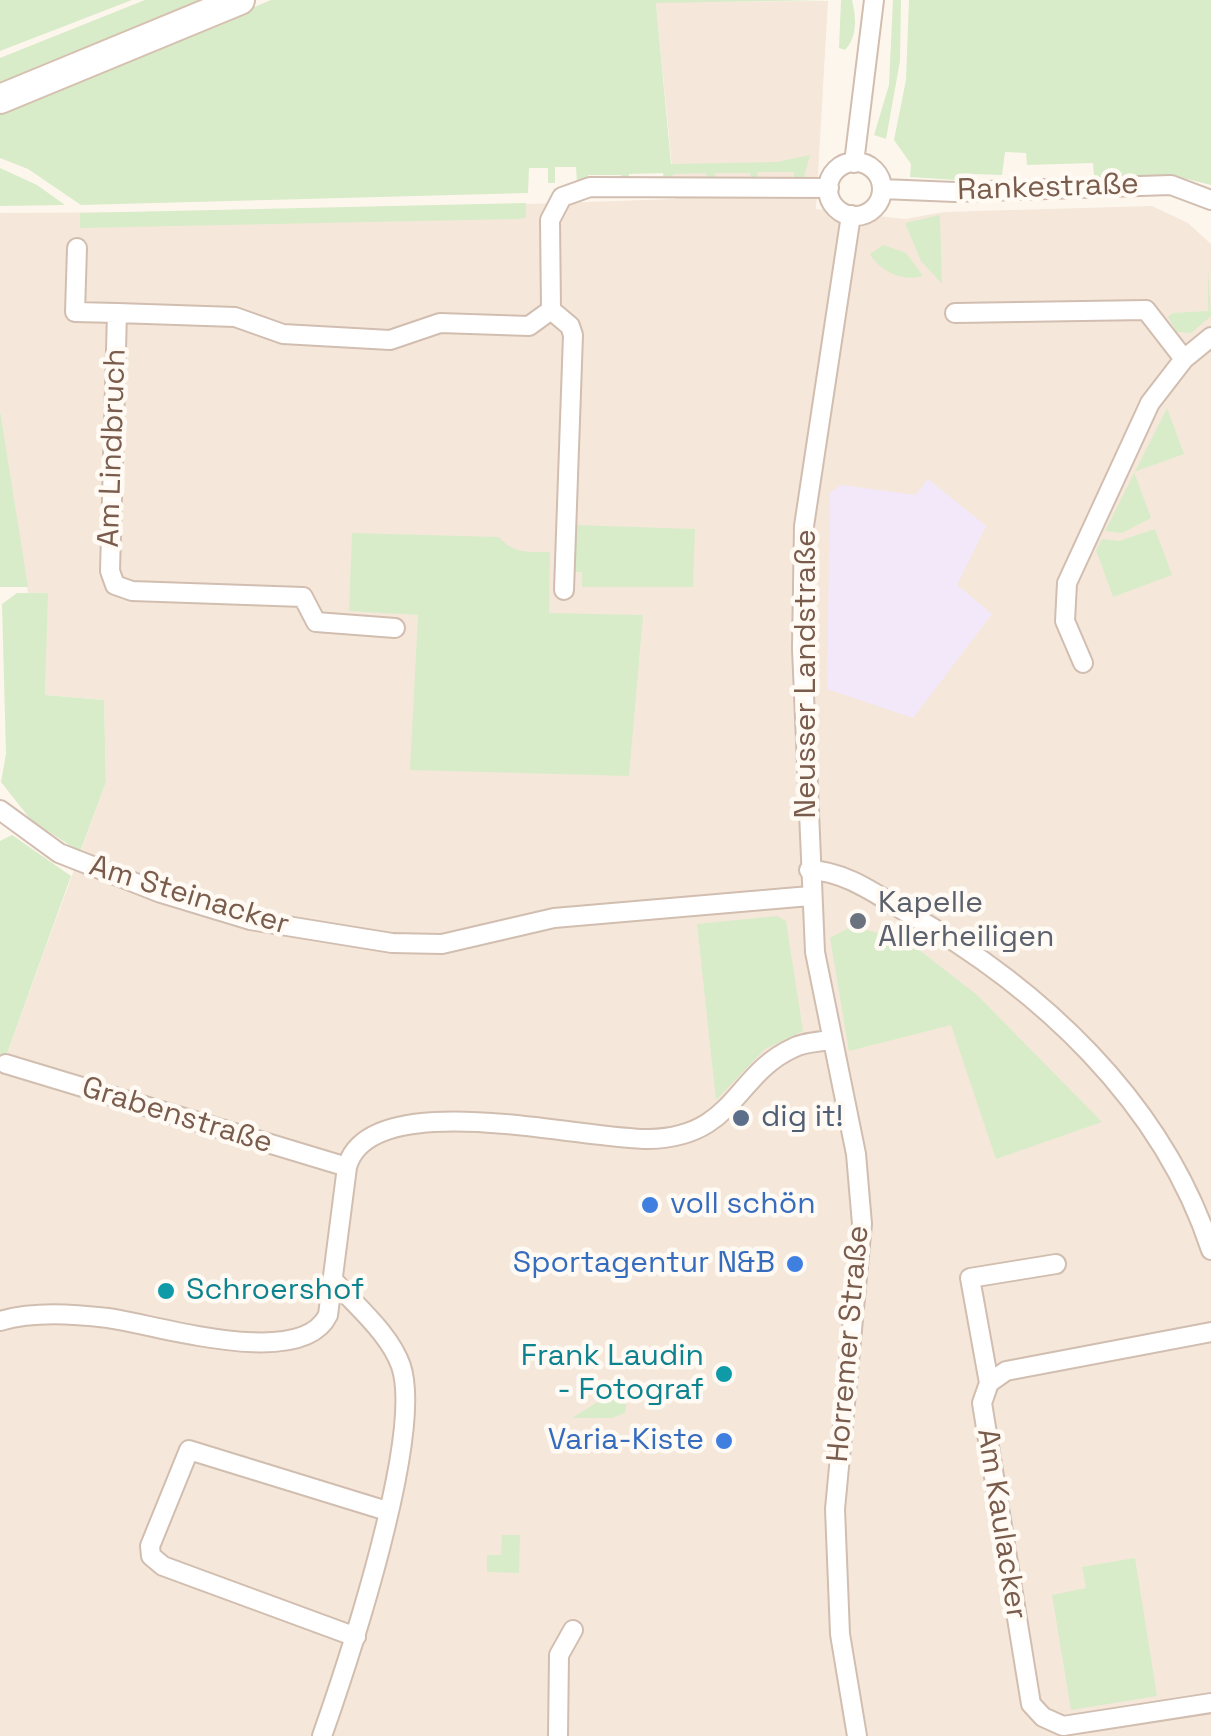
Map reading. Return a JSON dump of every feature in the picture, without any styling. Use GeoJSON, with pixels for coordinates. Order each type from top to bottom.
{"type":"FeatureCollection","features":[{"type":"Feature","properties":{"kind":"main road"},"geometry":{"type":"LineString","coordinates":[[0,99],[240,0]]}},
{"type":"Feature","properties":{"kind":"street"},"geometry":{"type":"LineString","coordinates":[[854,163],[874,0]]}},
{"type":"Feature","properties":{"kind":"street"},"geometry":{"type":"LineString","coordinates":[[854,163],[872,168],[882,190],[875,207],[851,215],[835,206],[829,188],[837,170],[854,163]]}},
{"type":"Feature","properties":{"kind":"street","name":"Rankestraße"},"geometry":{"type":"LineString","coordinates":[[882,190],[954,192],[1170,184],[1211,200]]}},
{"type":"Feature","properties":{"kind":"street"},"geometry":{"type":"LineString","coordinates":[[564,590],[574,335],[567,322],[550,310],[550,220],[562,197],[590,187],[829,188]]}},
{"type":"Feature","properties":{"kind":"street","name":"Neusser Landstraße"},"geometry":{"type":"LineString","coordinates":[[810,896],[802,648],[804,526],[851,215]]}},
{"type":"Feature","properties":{"kind":"street","name":"Am Lindbruch"},"geometry":{"type":"LineString","coordinates":[[77,248],[75,312],[235,318],[283,334],[390,340],[440,323],[529,326],[550,310]]}},
{"type":"Feature","properties":{"kind":"street"},"geometry":{"type":"LineString","coordinates":[[955,313],[1146,310],[1184,359]]}},
{"type":"Feature","properties":{"kind":"street","name":"Am Lindbruch"},"geometry":{"type":"LineString","coordinates":[[117,313],[110,571],[115,585],[132,592],[304,597],[316,622],[395,628]]}},
{"type":"Feature","properties":{"kind":"street"},"geometry":{"type":"LineString","coordinates":[[1083,663],[1065,621],[1068,583],[1141,420],[1184,359],[1211,337]]}},
{"type":"Feature","properties":{"kind":"street","name":"Am Steinacker"},"geometry":{"type":"LineString","coordinates":[[0,810],[58,854],[161,893],[250,920],[392,943],[442,944],[554,918],[810,896]]}},
{"type":"Feature","properties":{"kind":"street"},"geometry":{"type":"LineString","coordinates":[[809,870],[828,870],[854,882],[956,941],[1062,1028],[1154,1130],[1189,1190],[1211,1250]]}},
{"type":"Feature","properties":{"kind":"street","name":"Horremer Straße"},"geometry":{"type":"LineString","coordinates":[[810,896],[831,1040],[856,1154],[862,1224],[836,1508],[840,1634],[857,1736]]}},
{"type":"Feature","properties":{"kind":"street"},"geometry":{"type":"LineString","coordinates":[[0,1321],[87,1316],[223,1338],[287,1342],[321,1327],[335,1282],[347,1167],[352,1152],[368,1136],[390,1126],[425,1120],[631,1138],[690,1134],[711,1122],[786,1051],[831,1040]]}},
{"type":"Feature","properties":{"kind":"street","name":"Grabenstraße"},"geometry":{"type":"LineString","coordinates":[[6,1064],[347,1167]]}},
{"type":"Feature","properties":{"kind":"street"},"geometry":{"type":"LineString","coordinates":[[989,1383],[970,1278],[1056,1264]]}},
{"type":"Feature","properties":{"kind":"street"},"geometry":{"type":"LineString","coordinates":[[322,1736],[356,1637],[388,1511],[405,1418],[404,1377],[393,1349],[335,1282]]}},
{"type":"Feature","properties":{"kind":"street","name":"Am Kaulacker"},"geometry":{"type":"LineString","coordinates":[[1211,1332],[1006,1371],[989,1383],[983,1415],[1031,1704],[1044,1717],[1063,1726],[1211,1702]]}},
{"type":"Feature","properties":{"kind":"street"},"geometry":{"type":"LineString","coordinates":[[356,1637],[156,1562],[150,1546],[189,1450],[388,1511]]}},
{"type":"Feature","properties":{"kind":"street"},"geometry":{"type":"LineString","coordinates":[[558,1736],[558,1656],[573,1630]]}},
{"type":"Feature","properties":{"kind":"shaded area"},"geometry":{"type":"Polygon","coordinates":[[[828,1],[816,209],[905,219],[944,212],[1152,206],[1188,223],[1211,244],[1211,1736],[0,1736],[0,1073],[106,782],[104,700],[45,695],[47,593],[28,593],[0,410],[0,213],[323,211],[675,199],[656,2],[828,1]]]}},
{"type":"Feature","properties":{"kind":"shaded area"},"geometry":{"type":"Polygon","coordinates":[[[928,479],[986,526],[957,585],[992,614],[913,718],[827,689],[830,493],[841,485],[915,495],[928,479]]]}},
{"type":"Feature","properties":{"kind":"green space"},"geometry":{"type":"Polygon","coordinates":[[[0,0],[132,0],[0,51],[0,0]]]}},
{"type":"Feature","properties":{"kind":"green space"},"geometry":{"type":"Polygon","coordinates":[[[145,0],[204,0],[0,83],[0,58],[145,0]]]}},
{"type":"Feature","properties":{"kind":"green space"},"geometry":{"type":"Polygon","coordinates":[[[271,0],[828,0],[656,3],[671,164],[777,162],[810,155],[804,178],[794,178],[794,172],[758,172],[757,179],[751,179],[750,173],[715,173],[714,180],[707,180],[706,173],[673,174],[672,181],[664,180],[663,173],[629,174],[628,181],[621,182],[621,175],[588,175],[587,182],[577,182],[576,167],[555,167],[555,183],[548,183],[548,168],[529,168],[528,193],[81,205],[28,169],[0,158],[0,113],[271,0]]]}},
{"type":"Feature","properties":{"kind":"green space"},"geometry":{"type":"Polygon","coordinates":[[[841,0],[852,0],[855,20],[852,39],[845,50],[839,48],[841,0]]]}},
{"type":"Feature","properties":{"kind":"green space"},"geometry":{"type":"Polygon","coordinates":[[[893,0],[901,0],[900,61],[886,139],[874,135],[889,85],[893,0]]]}},
{"type":"Feature","properties":{"kind":"green space"},"geometry":{"type":"Polygon","coordinates":[[[909,0],[1211,0],[1211,185],[1171,175],[1094,176],[1093,163],[1027,165],[1026,153],[1005,152],[1002,175],[971,174],[970,181],[910,177],[911,164],[894,140],[906,80],[909,0]]]}},
{"type":"Feature","properties":{"kind":"green space"},"geometry":{"type":"Polygon","coordinates":[[[0,168],[37,185],[65,205],[0,206],[0,168]]]}},
{"type":"Feature","properties":{"kind":"green space"},"geometry":{"type":"Polygon","coordinates":[[[526,203],[526,218],[516,219],[80,228],[80,213],[526,203]]]}},
{"type":"Feature","properties":{"kind":"green space"},"geometry":{"type":"Polygon","coordinates":[[[940,215],[942,284],[921,261],[905,223],[940,215]]]}},
{"type":"Feature","properties":{"kind":"green space"},"geometry":{"type":"Polygon","coordinates":[[[883,245],[906,253],[923,276],[901,276],[880,266],[870,254],[883,245]]]}},
{"type":"Feature","properties":{"kind":"green space"},"geometry":{"type":"Polygon","coordinates":[[[1208,268],[1211,316],[1191,333],[1177,332],[1168,317],[1173,313],[1208,311],[1208,268]]]}},
{"type":"Feature","properties":{"kind":"green space"},"geometry":{"type":"Polygon","coordinates":[[[1167,408],[1184,454],[1135,472],[1167,408]]]}},
{"type":"Feature","properties":{"kind":"green space"},"geometry":{"type":"Polygon","coordinates":[[[0,410],[28,587],[0,587],[0,410]]]}},
{"type":"Feature","properties":{"kind":"green space"},"geometry":{"type":"Polygon","coordinates":[[[1134,473],[1151,518],[1122,533],[1105,531],[1134,473]]]}},
{"type":"Feature","properties":{"kind":"green space"},"geometry":{"type":"Polygon","coordinates":[[[575,525],[695,529],[693,587],[582,587],[582,572],[573,572],[575,525]]]}},
{"type":"Feature","properties":{"kind":"green space"},"geometry":{"type":"Polygon","coordinates":[[[1155,529],[1172,575],[1113,597],[1096,550],[1102,539],[1119,541],[1155,529]]]}},
{"type":"Feature","properties":{"kind":"green space"},"geometry":{"type":"Polygon","coordinates":[[[352,533],[499,537],[516,549],[550,552],[549,613],[643,615],[629,776],[410,770],[418,615],[349,611],[352,533]]]}},
{"type":"Feature","properties":{"kind":"green space"},"geometry":{"type":"Polygon","coordinates":[[[17,593],[48,593],[45,695],[104,700],[106,782],[80,852],[31,820],[1,782],[6,754],[2,604],[17,593]]]}},
{"type":"Feature","properties":{"kind":"green space"},"geometry":{"type":"Polygon","coordinates":[[[12,835],[71,876],[0,1073],[0,841],[12,835]]]}},
{"type":"Feature","properties":{"kind":"green space"},"geometry":{"type":"Polygon","coordinates":[[[777,916],[786,921],[803,1031],[765,1049],[716,1100],[697,924],[777,916]]]}},
{"type":"Feature","properties":{"kind":"green space"},"geometry":{"type":"Polygon","coordinates":[[[882,921],[977,995],[1102,1122],[996,1159],[951,1025],[849,1051],[830,938],[852,926],[878,933],[882,921]]]}},
{"type":"Feature","properties":{"kind":"green space"},"geometry":{"type":"Polygon","coordinates":[[[618,1389],[627,1400],[625,1413],[612,1418],[572,1418],[618,1389]]]}},
{"type":"Feature","properties":{"kind":"green space"},"geometry":{"type":"Polygon","coordinates":[[[502,1535],[520,1535],[519,1573],[487,1572],[487,1555],[501,1555],[502,1535]]]}},
{"type":"Feature","properties":{"kind":"green space"},"geometry":{"type":"Polygon","coordinates":[[[1135,1558],[1157,1696],[1071,1710],[1052,1595],[1086,1588],[1082,1567],[1135,1558]]]}},
{"type":"Feature","properties":{"kind":"place","name":"Kapelle Allerheiligen"},"geometry":{"type":"Point","coordinates":[858,921]}},
{"type":"Feature","properties":{"kind":"place","name":"dig it!"},"geometry":{"type":"Point","coordinates":[741,1118]}},
{"type":"Feature","properties":{"kind":"place","name":"voll schön"},"geometry":{"type":"Point","coordinates":[650,1205]}},
{"type":"Feature","properties":{"kind":"place","name":"Sportagentur N&B"},"geometry":{"type":"Point","coordinates":[795,1264]}},
{"type":"Feature","properties":{"kind":"place","name":"Schroershof"},"geometry":{"type":"Point","coordinates":[166,1291]}},
{"type":"Feature","properties":{"kind":"place","name":"Frank Laudin - Fotograf"},"geometry":{"type":"Point","coordinates":[724,1374]}},
{"type":"Feature","properties":{"kind":"place","name":"Varia-Kiste"},"geometry":{"type":"Point","coordinates":[724,1441]}}]}
